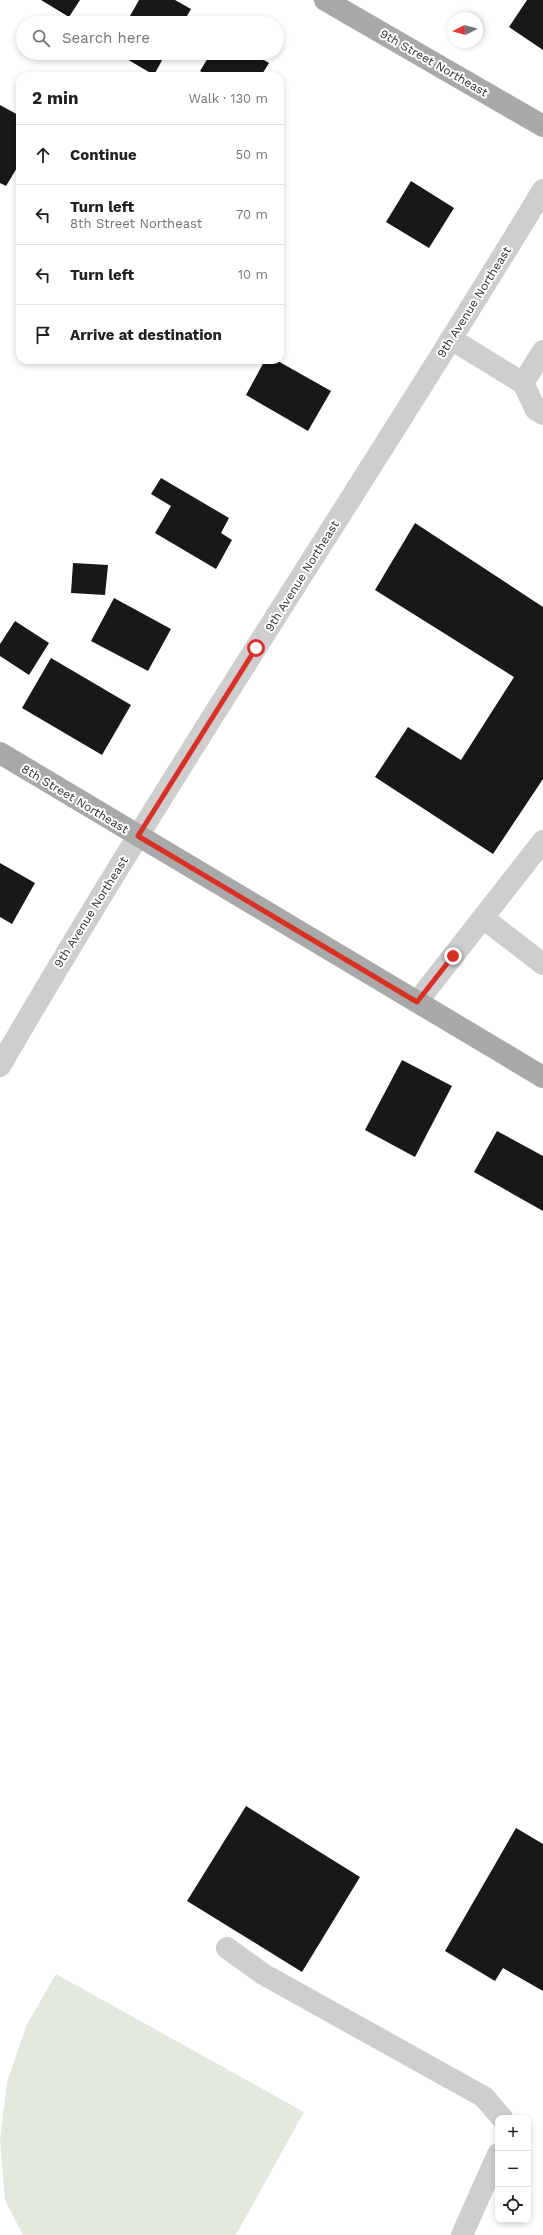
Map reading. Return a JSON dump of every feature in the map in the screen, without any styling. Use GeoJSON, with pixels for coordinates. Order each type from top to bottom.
{"type":"FeatureCollection","features":[{"type":"Feature","properties":{"kind":"main road","name":"9th Street Northeast"},"geometry":{"type":"LineString","coordinates":[[325,0],[543,126]]}},
{"type":"Feature","properties":{"kind":"main road","name":"8th Street Northeast"},"geometry":{"type":"LineString","coordinates":[[0,753],[543,1077]]}},
{"type":"Feature","properties":{"kind":"street","name":"9th Avenue Northeast"},"geometry":{"type":"LineString","coordinates":[[0,1066],[59,964],[138,836],[543,190]]}},
{"type":"Feature","properties":{"kind":"street"},"geometry":{"type":"LineString","coordinates":[[451,339],[524,383],[536,410],[543,414]]}},
{"type":"Feature","properties":{"kind":"street"},"geometry":{"type":"LineString","coordinates":[[524,383],[543,352]]}},
{"type":"Feature","properties":{"kind":"street"},"geometry":{"type":"LineString","coordinates":[[417,1002],[543,841]]}},
{"type":"Feature","properties":{"kind":"street"},"geometry":{"type":"LineString","coordinates":[[484,918],[543,964]]}},
{"type":"Feature","properties":{"kind":"street"},"geometry":{"type":"LineString","coordinates":[[227,1948],[263,1974],[484,2097],[499,2115]]}},
{"type":"Feature","properties":{"kind":"street"},"geometry":{"type":"LineString","coordinates":[[462,2235],[495,2161]]}},
{"type":"Feature","properties":{"kind":"shaded area"},"geometry":{"type":"Polygon","coordinates":[[[56,1974],[304,2112],[236,2235],[23,2235],[5,2200],[0,2140],[7,2082],[27,2024],[56,1974]]]}},
{"type":"Feature","properties":{"kind":"building"},"geometry":{"type":"Polygon","coordinates":[[[41,0],[80,0],[70,16],[41,0]]]}},
{"type":"Feature","properties":{"kind":"building"},"geometry":{"type":"Polygon","coordinates":[[[139,0],[175,0],[191,9],[187,16],[130,16],[139,0]]]}},
{"type":"Feature","properties":{"kind":"building"},"geometry":{"type":"Polygon","coordinates":[[[527,0],[543,0],[543,50],[509,27],[527,0]]]}},
{"type":"Feature","properties":{"kind":"building"},"geometry":{"type":"Polygon","coordinates":[[[128,60],[162,60],[156,72],[149,72],[128,60]]]}},
{"type":"Feature","properties":{"kind":"building"},"geometry":{"type":"Polygon","coordinates":[[[207,60],[264,60],[269,63],[263,72],[200,71],[207,60]]]}},
{"type":"Feature","properties":{"kind":"building"},"geometry":{"type":"Polygon","coordinates":[[[0,105],[16,114],[16,170],[6,186],[0,183],[0,105]]]}},
{"type":"Feature","properties":{"kind":"building"},"geometry":{"type":"Polygon","coordinates":[[[411,181],[454,208],[429,248],[386,222],[411,181]]]}},
{"type":"Feature","properties":{"kind":"building"},"geometry":{"type":"Polygon","coordinates":[[[263,364],[283,364],[331,391],[308,431],[246,395],[263,364]]]}},
{"type":"Feature","properties":{"kind":"building"},"geometry":{"type":"Polygon","coordinates":[[[161,478],[229,518],[221,533],[232,540],[216,569],[155,533],[171,506],[151,494],[161,478]]]}},
{"type":"Feature","properties":{"kind":"building"},"geometry":{"type":"Polygon","coordinates":[[[415,523],[543,607],[543,779],[493,854],[375,777],[408,727],[461,760],[514,677],[375,590],[415,523]]]}},
{"type":"Feature","properties":{"kind":"building"},"geometry":{"type":"Polygon","coordinates":[[[73,563],[108,565],[105,595],[71,593],[73,563]]]}},
{"type":"Feature","properties":{"kind":"building"},"geometry":{"type":"Polygon","coordinates":[[[114,598],[171,629],[148,671],[91,641],[114,598]]]}},
{"type":"Feature","properties":{"kind":"building"},"geometry":{"type":"Polygon","coordinates":[[[15,621],[49,643],[29,675],[0,656],[0,644],[15,621]]]}},
{"type":"Feature","properties":{"kind":"building"},"geometry":{"type":"Polygon","coordinates":[[[51,658],[131,705],[102,755],[22,708],[51,658]]]}},
{"type":"Feature","properties":{"kind":"building"},"geometry":{"type":"Polygon","coordinates":[[[0,863],[35,883],[12,924],[0,917],[0,863]]]}},
{"type":"Feature","properties":{"kind":"building"},"geometry":{"type":"Polygon","coordinates":[[[402,1060],[452,1086],[415,1157],[365,1130],[402,1060]]]}},
{"type":"Feature","properties":{"kind":"building"},"geometry":{"type":"Polygon","coordinates":[[[497,1131],[543,1156],[543,1211],[474,1172],[497,1131]]]}},
{"type":"Feature","properties":{"kind":"building"},"geometry":{"type":"Polygon","coordinates":[[[246,1806],[360,1877],[302,1972],[187,1901],[246,1806]]]}},
{"type":"Feature","properties":{"kind":"building"},"geometry":{"type":"Polygon","coordinates":[[[516,1828],[543,1844],[543,1991],[503,1968],[495,1981],[445,1951],[516,1828]]]}},
{"type":"Feature","properties":{"kind":"route"},"geometry":{"type":"LineString","coordinates":[[256,648],[138,836],[417,1002],[453,956]]}}]}
